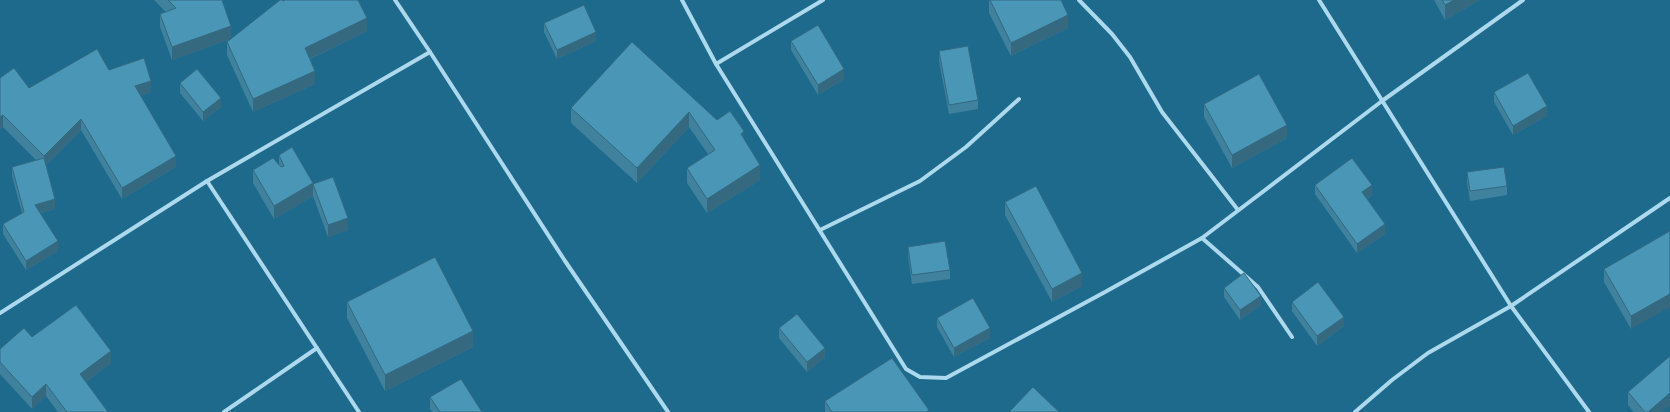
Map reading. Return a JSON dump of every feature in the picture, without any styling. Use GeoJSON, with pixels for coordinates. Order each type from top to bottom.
{"type":"FeatureCollection","features":[{"type":"Feature","properties":{"kind":"street"},"geometry":{"type":"LineString","coordinates":[[395,0],[565,262],[668,412]]}},
{"type":"Feature","properties":{"kind":"street"},"geometry":{"type":"LineString","coordinates":[[682,0],[716,64],[906,369],[920,377],[946,378],[1202,238],[1382,101],[1523,0]]}},
{"type":"Feature","properties":{"kind":"street"},"geometry":{"type":"LineString","coordinates":[[716,64],[823,0]]}},
{"type":"Feature","properties":{"kind":"street"},"geometry":{"type":"LineString","coordinates":[[1079,0],[1112,34],[1130,57],[1162,112],[1238,210]]}},
{"type":"Feature","properties":{"kind":"street"},"geometry":{"type":"LineString","coordinates":[[1320,0],[1511,306],[1589,412]]}},
{"type":"Feature","properties":{"kind":"street"},"geometry":{"type":"LineString","coordinates":[[0,313],[207,180],[430,52]]}},
{"type":"Feature","properties":{"kind":"street"},"geometry":{"type":"LineString","coordinates":[[820,230],[920,181],[966,147],[1019,98]]}},
{"type":"Feature","properties":{"kind":"street"},"geometry":{"type":"LineString","coordinates":[[207,180],[359,412]]}},
{"type":"Feature","properties":{"kind":"street"},"geometry":{"type":"LineString","coordinates":[[1355,412],[1392,380],[1428,353],[1511,306],[1670,198]]}},
{"type":"Feature","properties":{"kind":"street"},"geometry":{"type":"LineString","coordinates":[[1202,238],[1258,287],[1292,336]]}},
{"type":"Feature","properties":{"kind":"street"},"geometry":{"type":"LineString","coordinates":[[224,412],[317,348]]}},
{"type":"Feature","properties":{"kind":"building"},"geometry":{"type":"Polygon","coordinates":[[[168,0],[222,0],[231,26],[172,47],[160,14],[176,8],[168,0]]]}},
{"type":"Feature","properties":{"kind":"building"},"geometry":{"type":"Polygon","coordinates":[[[280,0],[358,0],[367,18],[305,48],[315,71],[253,99],[227,42],[280,0]]]}},
{"type":"Feature","properties":{"kind":"building"},"geometry":{"type":"Polygon","coordinates":[[[990,0],[1061,0],[1068,15],[1011,43],[990,0]]]}},
{"type":"Feature","properties":{"kind":"building"},"geometry":{"type":"Polygon","coordinates":[[[1442,0],[1454,0],[1445,5],[1442,0]]]}},
{"type":"Feature","properties":{"kind":"building"},"geometry":{"type":"Polygon","coordinates":[[[584,5],[596,32],[557,50],[544,23],[584,5]]]}},
{"type":"Feature","properties":{"kind":"building"},"geometry":{"type":"Polygon","coordinates":[[[818,25],[844,69],[818,85],[791,41],[818,25]]]}},
{"type":"Feature","properties":{"kind":"building"},"geometry":{"type":"Polygon","coordinates":[[[632,42],[717,120],[730,111],[744,131],[741,134],[760,165],[707,199],[687,168],[715,150],[689,112],[637,168],[571,108],[632,42]]]}},
{"type":"Feature","properties":{"kind":"building"},"geometry":{"type":"Polygon","coordinates":[[[968,46],[978,100],[949,105],[939,51],[968,46]]]}},
{"type":"Feature","properties":{"kind":"building"},"geometry":{"type":"Polygon","coordinates":[[[97,49],[109,70],[144,58],[151,81],[135,86],[176,156],[122,188],[81,119],[44,156],[3,115],[0,117],[0,78],[14,68],[29,88],[97,49]]]}},
{"type":"Feature","properties":{"kind":"building"},"geometry":{"type":"Polygon","coordinates":[[[197,69],[221,98],[203,112],[180,83],[197,69]]]}},
{"type":"Feature","properties":{"kind":"building"},"geometry":{"type":"Polygon","coordinates":[[[1528,73],[1547,106],[1513,126],[1494,92],[1528,73]]]}},
{"type":"Feature","properties":{"kind":"building"},"geometry":{"type":"Polygon","coordinates":[[[1259,74],[1287,125],[1232,155],[1204,104],[1259,74]]]}},
{"type":"Feature","properties":{"kind":"building"},"geometry":{"type":"Polygon","coordinates":[[[292,147],[313,183],[274,206],[253,170],[273,158],[281,167],[284,166],[279,155],[292,147]]]}},
{"type":"Feature","properties":{"kind":"building"},"geometry":{"type":"Polygon","coordinates":[[[44,158],[55,199],[35,205],[58,241],[26,261],[3,224],[24,212],[12,167],[44,158]]]}},
{"type":"Feature","properties":{"kind":"building"},"geometry":{"type":"Polygon","coordinates":[[[1352,158],[1372,185],[1362,192],[1385,224],[1357,244],[1315,185],[1352,158]]]}},
{"type":"Feature","properties":{"kind":"building"},"geometry":{"type":"Polygon","coordinates":[[[1504,167],[1507,186],[1470,191],[1467,172],[1504,167]]]}},
{"type":"Feature","properties":{"kind":"building"},"geometry":{"type":"Polygon","coordinates":[[[333,177],[348,218],[328,225],[313,184],[333,177]]]}},
{"type":"Feature","properties":{"kind":"building"},"geometry":{"type":"Polygon","coordinates":[[[1036,186],[1082,273],[1052,289],[1005,202],[1036,186]]]}},
{"type":"Feature","properties":{"kind":"building"},"geometry":{"type":"Polygon","coordinates":[[[1670,231],[1670,294],[1631,316],[1604,269],[1670,231]]]}},
{"type":"Feature","properties":{"kind":"building"},"geometry":{"type":"Polygon","coordinates":[[[945,241],[950,270],[912,275],[908,247],[945,241]]]}},
{"type":"Feature","properties":{"kind":"building"},"geometry":{"type":"Polygon","coordinates":[[[435,257],[473,331],[385,375],[347,302],[435,257]]]}},
{"type":"Feature","properties":{"kind":"building"},"geometry":{"type":"Polygon","coordinates":[[[1244,273],[1261,296],[1240,310],[1224,288],[1244,273]]]}},
{"type":"Feature","properties":{"kind":"building"},"geometry":{"type":"Polygon","coordinates":[[[1318,282],[1344,317],[1317,336],[1292,302],[1318,282]]]}},
{"type":"Feature","properties":{"kind":"building"},"geometry":{"type":"Polygon","coordinates":[[[973,298],[990,328],[954,348],[937,318],[973,298]]]}},
{"type":"Feature","properties":{"kind":"building"},"geometry":{"type":"Polygon","coordinates":[[[76,305],[111,351],[80,374],[108,412],[67,412],[46,384],[32,397],[0,362],[0,349],[24,328],[32,337],[76,305]]]}},
{"type":"Feature","properties":{"kind":"building"},"geometry":{"type":"Polygon","coordinates":[[[797,314],[825,348],[807,362],[779,328],[797,314]]]}},
{"type":"Feature","properties":{"kind":"building"},"geometry":{"type":"Polygon","coordinates":[[[1670,356],[1670,393],[1648,412],[1645,412],[1628,392],[1670,356]]]}},
{"type":"Feature","properties":{"kind":"building"},"geometry":{"type":"Polygon","coordinates":[[[892,358],[929,410],[926,412],[832,412],[825,401],[892,358]]]}},
{"type":"Feature","properties":{"kind":"building"},"geometry":{"type":"Polygon","coordinates":[[[461,379],[482,412],[440,412],[430,397],[461,379]]]}},
{"type":"Feature","properties":{"kind":"building"},"geometry":{"type":"Polygon","coordinates":[[[1033,387],[1059,412],[1009,412],[1033,387]]]}}]}
